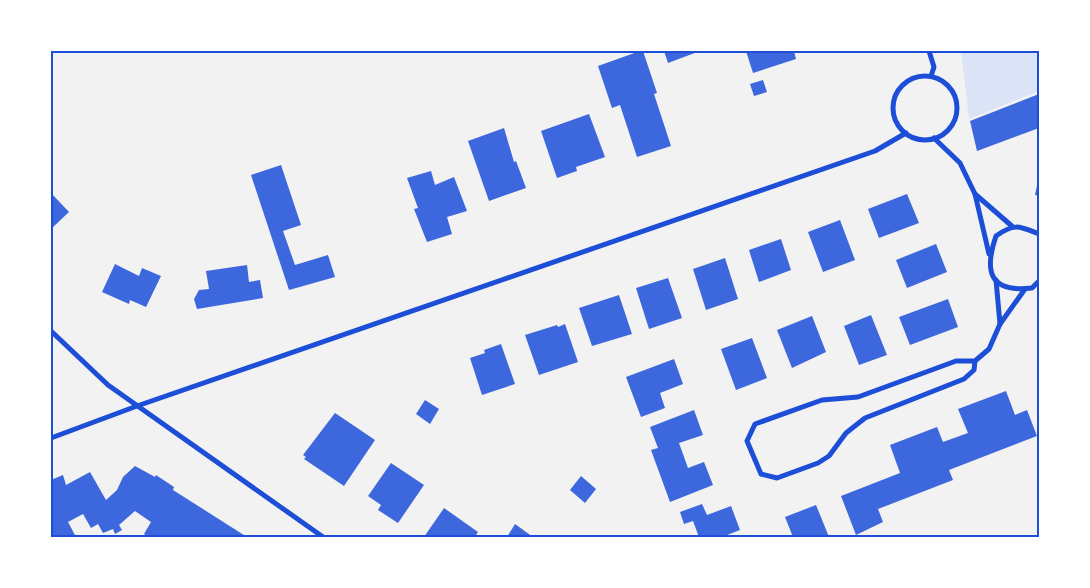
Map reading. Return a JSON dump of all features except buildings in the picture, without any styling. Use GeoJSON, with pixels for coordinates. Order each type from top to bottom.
{"type":"FeatureCollection","features":[{"type":"Feature","properties":{"kind":"street"},"geometry":{"type":"LineString","coordinates":[[929,51],[934,67],[931,76]]}},
{"type":"Feature","properties":{"kind":"street"},"geometry":{"type":"LineString","coordinates":[[920,76],[931,76],[949,87],[955,96],[957,106],[956,117],[951,126],[934,138],[924,140],[906,133],[899,125],[894,115],[896,94],[910,79],[920,76]]}},
{"type":"Feature","properties":{"kind":"street"},"geometry":{"type":"LineString","coordinates":[[51,438],[138,406],[875,151],[906,133]]}},
{"type":"Feature","properties":{"kind":"street"},"geometry":{"type":"LineString","coordinates":[[934,138],[960,163],[975,194],[989,255]]}},
{"type":"Feature","properties":{"kind":"street"},"geometry":{"type":"LineString","coordinates":[[975,194],[1013,227]]}},
{"type":"Feature","properties":{"kind":"street"},"geometry":{"type":"LineString","coordinates":[[1000,324],[996,280],[988,265],[989,255],[996,236],[1007,228],[1019,226],[1039,234]]}},
{"type":"Feature","properties":{"kind":"street"},"geometry":{"type":"LineString","coordinates":[[996,280],[1012,290],[1032,288],[1039,281]]}},
{"type":"Feature","properties":{"kind":"street"},"geometry":{"type":"LineString","coordinates":[[975,361],[974,370],[964,379],[866,418],[846,433],[829,456],[818,463],[777,478],[761,474],[747,441],[755,424],[822,400],[858,397],[956,361],[975,361],[989,349],[1000,324],[1025,289]]}},
{"type":"Feature","properties":{"kind":"street"},"geometry":{"type":"LineString","coordinates":[[51,331],[108,385],[323,537]]}},
{"type":"Feature","properties":{"kind":"shaded area"},"geometry":{"type":"Polygon","coordinates":[[[961,51],[1039,51],[1039,91],[969,119],[961,51]]]}}]}
